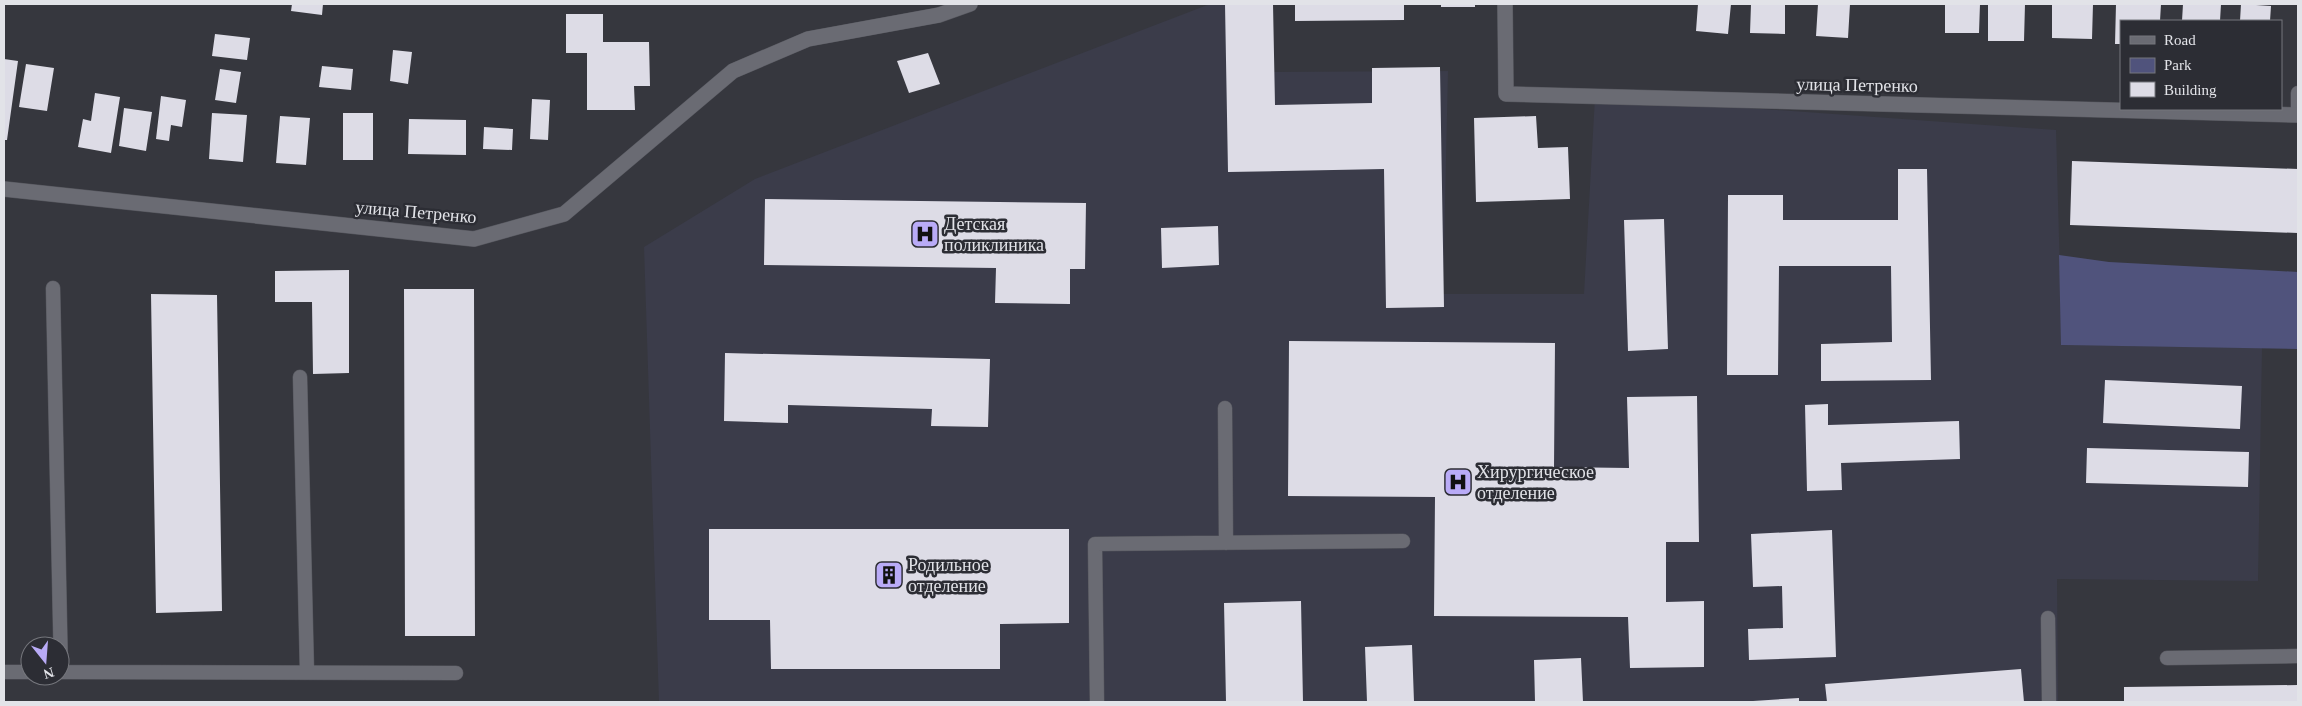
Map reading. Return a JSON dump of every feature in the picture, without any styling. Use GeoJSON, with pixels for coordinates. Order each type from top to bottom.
{"type":"FeatureCollection","features":[{"type":"Feature","properties":{"kind":"street","name":"улица Петренко"},"geometry":{"type":"LineString","coordinates":[[4,189],[474,239],[564,214],[733,71],[808,39],[939,16],[970,4]]}},
{"type":"Feature","properties":{"kind":"street","name":"улица Петренко"},"geometry":{"type":"LineString","coordinates":[[1505,4],[1506,94],[2298,115]]}},
{"type":"Feature","properties":{"kind":"lane"},"geometry":{"type":"LineString","coordinates":[[2298,93],[2298,115]]}},
{"type":"Feature","properties":{"kind":"lane"},"geometry":{"type":"LineString","coordinates":[[53,288],[59,636]]}},
{"type":"Feature","properties":{"kind":"lane"},"geometry":{"type":"LineString","coordinates":[[300,377],[307,672]]}},
{"type":"Feature","properties":{"kind":"lane"},"geometry":{"type":"LineString","coordinates":[[1225,408],[1226,543]]}},
{"type":"Feature","properties":{"kind":"lane"},"geometry":{"type":"LineString","coordinates":[[1097,702],[1095,544],[1403,541]]}},
{"type":"Feature","properties":{"kind":"lane"},"geometry":{"type":"LineString","coordinates":[[2048,618],[2049,702]]}},
{"type":"Feature","properties":{"kind":"lane"},"geometry":{"type":"LineString","coordinates":[[2167,658],[2298,656]]}},
{"type":"Feature","properties":{"kind":"lane"},"geometry":{"type":"LineString","coordinates":[[4,672],[20,672]]}},
{"type":"Feature","properties":{"kind":"lane"},"geometry":{"type":"LineString","coordinates":[[70,672],[456,673]]}},
{"type":"Feature","properties":{"kind":"shaded area"},"geometry":{"type":"Polygon","coordinates":[[[1210,4],[1258,4],[1261,72],[1448,71],[1443,294],[1584,294],[1595,97],[2056,130],[2062,345],[2262,348],[2258,581],[2057,579],[2058,702],[659,702],[644,247],[755,179],[1210,4]]]}},
{"type":"Feature","properties":{"kind":"green space"},"geometry":{"type":"Polygon","coordinates":[[[2059,255],[2109,262],[2298,272],[2298,349],[2061,345],[2059,255]]]}},
{"type":"Feature","properties":{"kind":"building"},"geometry":{"type":"Polygon","coordinates":[[[292,4],[323,4],[322,15],[291,11],[292,4]]]}},
{"type":"Feature","properties":{"kind":"building"},"geometry":{"type":"Polygon","coordinates":[[[1225,4],[1273,4],[1275,105],[1372,103],[1372,68],[1440,67],[1444,307],[1386,308],[1384,169],[1228,172],[1225,4]]]}},
{"type":"Feature","properties":{"kind":"building"},"geometry":{"type":"Polygon","coordinates":[[[1295,4],[1404,4],[1404,20],[1295,21],[1295,4]]]}},
{"type":"Feature","properties":{"kind":"building"},"geometry":{"type":"Polygon","coordinates":[[[1441,4],[1475,4],[1475,7],[1441,7],[1441,4]]]}},
{"type":"Feature","properties":{"kind":"building"},"geometry":{"type":"Polygon","coordinates":[[[1698,4],[1731,4],[1728,34],[1696,31],[1698,4]]]}},
{"type":"Feature","properties":{"kind":"building"},"geometry":{"type":"Polygon","coordinates":[[[1751,4],[1785,4],[1785,34],[1750,33],[1751,4]]]}},
{"type":"Feature","properties":{"kind":"building"},"geometry":{"type":"Polygon","coordinates":[[[1818,4],[1850,4],[1848,38],[1816,36],[1818,4]]]}},
{"type":"Feature","properties":{"kind":"building"},"geometry":{"type":"Polygon","coordinates":[[[1945,4],[1980,4],[1979,33],[1945,33],[1945,4]]]}},
{"type":"Feature","properties":{"kind":"building"},"geometry":{"type":"Polygon","coordinates":[[[1988,4],[2025,4],[2024,41],[1988,41],[1988,4]]]}},
{"type":"Feature","properties":{"kind":"building"},"geometry":{"type":"Polygon","coordinates":[[[2052,4],[2093,4],[2092,39],[2052,38],[2052,4]]]}},
{"type":"Feature","properties":{"kind":"building"},"geometry":{"type":"Polygon","coordinates":[[[2116,4],[2161,4],[2160,20],[2120,20],[2120,44],[2115,44],[2116,4]]]}},
{"type":"Feature","properties":{"kind":"building"},"geometry":{"type":"Polygon","coordinates":[[[2183,4],[2221,4],[2220,20],[2182,20],[2183,4]]]}},
{"type":"Feature","properties":{"kind":"building"},"geometry":{"type":"Polygon","coordinates":[[[2241,4],[2271,6],[2270,20],[2240,20],[2241,4]]]}},
{"type":"Feature","properties":{"kind":"building"},"geometry":{"type":"Polygon","coordinates":[[[566,14],[603,14],[603,42],[649,42],[650,86],[634,86],[635,110],[587,110],[587,53],[566,53],[566,14]]]}},
{"type":"Feature","properties":{"kind":"building"},"geometry":{"type":"Polygon","coordinates":[[[215,34],[250,38],[247,60],[212,56],[215,34]]]}},
{"type":"Feature","properties":{"kind":"building"},"geometry":{"type":"Polygon","coordinates":[[[393,50],[412,52],[408,84],[390,81],[393,50]]]}},
{"type":"Feature","properties":{"kind":"building"},"geometry":{"type":"Polygon","coordinates":[[[928,53],[940,84],[909,93],[897,61],[928,53]]]}},
{"type":"Feature","properties":{"kind":"building"},"geometry":{"type":"Polygon","coordinates":[[[4,59],[18,61],[7,140],[4,140],[4,59]]]}},
{"type":"Feature","properties":{"kind":"building"},"geometry":{"type":"Polygon","coordinates":[[[26,64],[54,68],[47,111],[19,107],[26,64]]]}},
{"type":"Feature","properties":{"kind":"building"},"geometry":{"type":"Polygon","coordinates":[[[322,66],[353,69],[351,90],[319,87],[322,66]]]}},
{"type":"Feature","properties":{"kind":"building"},"geometry":{"type":"Polygon","coordinates":[[[220,69],[241,72],[236,103],[215,100],[220,69]]]}},
{"type":"Feature","properties":{"kind":"building"},"geometry":{"type":"Polygon","coordinates":[[[95,93],[120,97],[111,153],[78,147],[83,119],[91,121],[95,93]]]}},
{"type":"Feature","properties":{"kind":"building"},"geometry":{"type":"Polygon","coordinates":[[[161,96],[186,100],[182,127],[171,125],[169,141],[156,139],[161,96]]]}},
{"type":"Feature","properties":{"kind":"building"},"geometry":{"type":"Polygon","coordinates":[[[532,99],[550,100],[548,140],[530,139],[532,99]]]}},
{"type":"Feature","properties":{"kind":"building"},"geometry":{"type":"Polygon","coordinates":[[[124,108],[152,112],[146,151],[119,146],[124,108]]]}},
{"type":"Feature","properties":{"kind":"building"},"geometry":{"type":"Polygon","coordinates":[[[212,113],[247,115],[243,162],[209,159],[212,113]]]}},
{"type":"Feature","properties":{"kind":"building"},"geometry":{"type":"Polygon","coordinates":[[[343,113],[373,113],[373,160],[343,160],[343,113]]]}},
{"type":"Feature","properties":{"kind":"building"},"geometry":{"type":"Polygon","coordinates":[[[280,116],[310,118],[306,165],[276,163],[280,116]]]}},
{"type":"Feature","properties":{"kind":"building"},"geometry":{"type":"Polygon","coordinates":[[[1536,116],[1538,148],[1568,147],[1570,199],[1476,202],[1474,118],[1536,116]]]}},
{"type":"Feature","properties":{"kind":"building"},"geometry":{"type":"Polygon","coordinates":[[[409,119],[466,120],[466,155],[408,154],[409,119]]]}},
{"type":"Feature","properties":{"kind":"building"},"geometry":{"type":"Polygon","coordinates":[[[484,127],[513,129],[512,150],[483,149],[484,127]]]}},
{"type":"Feature","properties":{"kind":"building"},"geometry":{"type":"Polygon","coordinates":[[[2072,161],[2298,169],[2298,233],[2070,225],[2072,161]]]}},
{"type":"Feature","properties":{"kind":"building"},"geometry":{"type":"Polygon","coordinates":[[[1898,169],[1927,169],[1931,380],[1821,381],[1821,344],[1892,342],[1891,266],[1779,266],[1778,375],[1727,375],[1728,195],[1783,195],[1783,220],[1898,220],[1898,169]]]}},
{"type":"Feature","properties":{"kind":"building","name":"Детская поликлиника"},"geometry":{"type":"Polygon","coordinates":[[[765,199],[1086,203],[1085,269],[1070,269],[1070,304],[995,303],[996,268],[764,265],[765,199]]]}},
{"type":"Feature","properties":{"kind":"building"},"geometry":{"type":"Polygon","coordinates":[[[1664,219],[1668,349],[1628,351],[1624,220],[1664,219]]]}},
{"type":"Feature","properties":{"kind":"building"},"geometry":{"type":"Polygon","coordinates":[[[1218,226],[1219,265],[1162,268],[1161,228],[1218,226]]]}},
{"type":"Feature","properties":{"kind":"building"},"geometry":{"type":"Polygon","coordinates":[[[349,270],[349,373],[313,374],[312,302],[275,302],[275,271],[349,270]]]}},
{"type":"Feature","properties":{"kind":"building"},"geometry":{"type":"Polygon","coordinates":[[[404,289],[474,289],[475,636],[405,636],[404,289]]]}},
{"type":"Feature","properties":{"kind":"building"},"geometry":{"type":"Polygon","coordinates":[[[151,294],[217,295],[222,611],[156,613],[151,294]]]}},
{"type":"Feature","properties":{"kind":"building","name":"Хирургическое отделение"},"geometry":{"type":"Polygon","coordinates":[[[1289,341],[1555,343],[1554,467],[1629,468],[1627,397],[1697,396],[1699,542],[1666,542],[1666,602],[1704,601],[1704,667],[1630,668],[1628,617],[1434,616],[1435,497],[1288,496],[1289,341]]]}},
{"type":"Feature","properties":{"kind":"building"},"geometry":{"type":"Polygon","coordinates":[[[725,353],[990,359],[988,427],[931,426],[932,409],[788,405],[788,423],[724,421],[725,353]]]}},
{"type":"Feature","properties":{"kind":"building"},"geometry":{"type":"Polygon","coordinates":[[[2105,380],[2242,386],[2240,429],[2103,423],[2105,380]]]}},
{"type":"Feature","properties":{"kind":"building"},"geometry":{"type":"Polygon","coordinates":[[[1828,404],[1828,425],[1959,421],[1960,459],[1841,463],[1842,490],[1807,491],[1805,405],[1828,404]]]}},
{"type":"Feature","properties":{"kind":"building"},"geometry":{"type":"Polygon","coordinates":[[[2087,448],[2249,452],[2248,487],[2086,483],[2087,448]]]}},
{"type":"Feature","properties":{"kind":"building","name":"Родильное отделение"},"geometry":{"type":"Polygon","coordinates":[[[709,529],[1069,529],[1069,623],[1000,624],[1000,669],[771,669],[770,620],[709,620],[709,529]]]}},
{"type":"Feature","properties":{"kind":"building"},"geometry":{"type":"Polygon","coordinates":[[[1832,530],[1836,657],[1749,660],[1748,629],[1783,628],[1782,586],[1753,587],[1751,534],[1832,530]]]}},
{"type":"Feature","properties":{"kind":"building"},"geometry":{"type":"Polygon","coordinates":[[[1301,601],[1303,702],[1226,702],[1224,603],[1301,601]]]}},
{"type":"Feature","properties":{"kind":"building"},"geometry":{"type":"Polygon","coordinates":[[[1412,645],[1414,702],[1367,702],[1365,647],[1412,645]]]}},
{"type":"Feature","properties":{"kind":"building"},"geometry":{"type":"Polygon","coordinates":[[[1581,658],[1583,702],[1535,702],[1534,660],[1581,658]]]}},
{"type":"Feature","properties":{"kind":"building"},"geometry":{"type":"Polygon","coordinates":[[[2021,669],[2024,702],[1827,702],[1825,684],[2021,669]]]}},
{"type":"Feature","properties":{"kind":"building"},"geometry":{"type":"Polygon","coordinates":[[[2298,685],[2298,702],[2124,702],[2124,687],[2298,685]]]}},
{"type":"Feature","properties":{"kind":"building"},"geometry":{"type":"Polygon","coordinates":[[[1799,698],[1799,702],[1753,702],[1753,701],[1799,698]]]}},
{"type":"Feature","properties":{"kind":"place","name":"Детская поликлиника"},"geometry":{"type":"Point","coordinates":[925,234]}},
{"type":"Feature","properties":{"kind":"place","name":"Хирургическое отделение"},"geometry":{"type":"Point","coordinates":[1458,482]}},
{"type":"Feature","properties":{"kind":"place","name":"Родильное отделение"},"geometry":{"type":"Point","coordinates":[889,575]}}]}
